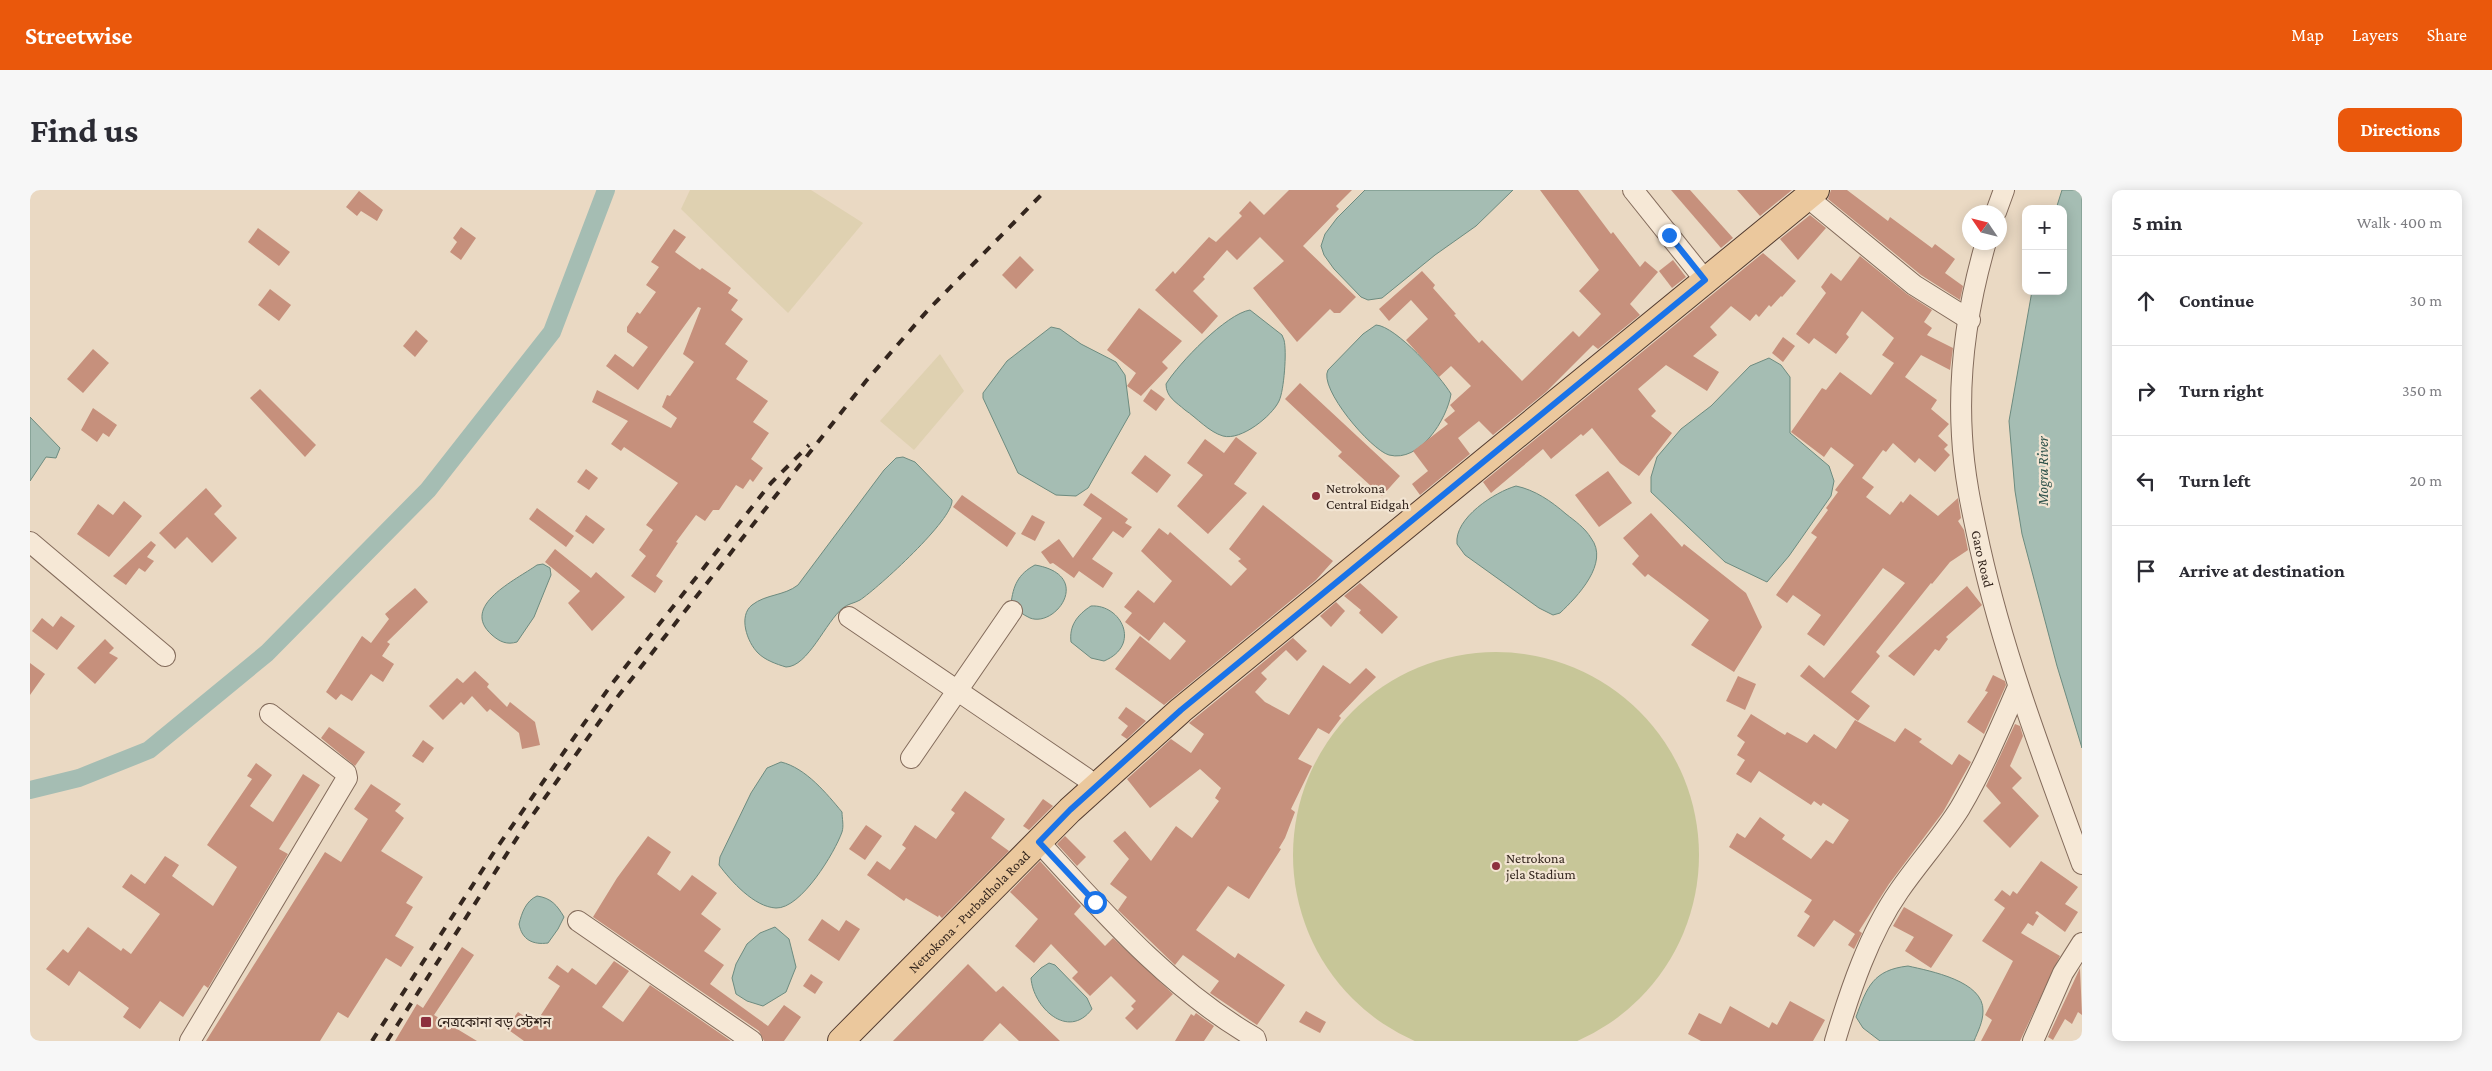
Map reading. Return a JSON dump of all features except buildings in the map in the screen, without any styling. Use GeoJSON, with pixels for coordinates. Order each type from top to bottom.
{"type":"FeatureCollection","features":[{"type":"Feature","properties":{"kind":"main road","name":"Netrokona - Purbadhola Road"},"geometry":{"type":"LineString","coordinates":[[841,1041],[1070,810],[1181,710],[1812,194]]}},
{"type":"Feature","properties":{"kind":"street"},"geometry":{"type":"LineString","coordinates":[[1633,190],[1705,280]]}},
{"type":"Feature","properties":{"kind":"street"},"geometry":{"type":"LineString","coordinates":[[1999,205],[2004,190]]}},
{"type":"Feature","properties":{"kind":"street"},"geometry":{"type":"LineString","coordinates":[[1812,194],[1914,285],[1970,320]]}},
{"type":"Feature","properties":{"kind":"street","name":"Garo Road"},"geometry":{"type":"LineString","coordinates":[[1984,250],[1964,357],[1962,436],[1965,478],[1988,585],[2018,688],[2082,864]]}},
{"type":"Feature","properties":{"kind":"street"},"geometry":{"type":"LineString","coordinates":[[30,542],[165,656]]}},
{"type":"Feature","properties":{"kind":"street"},"geometry":{"type":"LineString","coordinates":[[911,758],[1012,611]]}},
{"type":"Feature","properties":{"kind":"street"},"geometry":{"type":"LineString","coordinates":[[849,617],[958,689],[1086,778]]}},
{"type":"Feature","properties":{"kind":"street"},"geometry":{"type":"LineString","coordinates":[[1835,1041],[1851,986],[1873,940],[1898,892],[1950,825],[1961,806],[1983,765],[2018,688]]}},
{"type":"Feature","properties":{"kind":"street"},"geometry":{"type":"LineString","coordinates":[[190,1041],[347,778],[346,773],[270,714]]}},
{"type":"Feature","properties":{"kind":"street"},"geometry":{"type":"LineString","coordinates":[[1039,842],[1129,938],[1159,967],[1201,1002],[1255,1038],[1256,1041]]}},
{"type":"Feature","properties":{"kind":"street"},"geometry":{"type":"LineString","coordinates":[[578,921],[752,1041]]}},
{"type":"Feature","properties":{"kind":"street"},"geometry":{"type":"LineString","coordinates":[[2033,1041],[2063,973],[2082,943]]}},
{"type":"Feature","properties":{"kind":"shaded area"},"geometry":{"type":"Polygon","coordinates":[[[690,190],[811,190],[863,223],[788,313],[681,209],[690,190]]]}},
{"type":"Feature","properties":{"kind":"shaded area"},"geometry":{"type":"Polygon","coordinates":[[[940,354],[964,391],[914,450],[880,421],[940,354]]]}},
{"type":"Feature","properties":{"kind":"green space","name":"Netrokona jela Stadium"},"geometry":{"type":"Polygon","coordinates":[[[1496,652],[1536,656],[1555,661],[1591,676],[1625,698],[1653,726],[1675,760],[1690,796],[1695,815],[1699,855],[1695,895],[1690,914],[1675,950],[1653,984],[1625,1012],[1591,1034],[1555,1049],[1536,1054],[1496,1058],[1456,1054],[1437,1049],[1401,1034],[1367,1012],[1339,984],[1317,950],[1302,914],[1297,895],[1293,855],[1297,815],[1302,796],[1317,760],[1339,726],[1367,698],[1401,676],[1437,661],[1456,656],[1496,652]]]}},
{"type":"Feature","properties":{"kind":"water"},"geometry":{"type":"Polygon","coordinates":[[[1365,190],[1513,190],[1476,226],[1435,255],[1382,298],[1368,300],[1361,297],[1334,269],[1324,255],[1321,246],[1325,234],[1337,218],[1365,190]]]}},
{"type":"Feature","properties":{"kind":"water","name":"Mogra River"},"geometry":{"type":"Polygon","coordinates":[[[2062,190],[2082,190],[2082,748],[2057,666],[2022,534],[2015,491],[2009,421],[2031,295],[2067,295],[2067,205],[2057,205],[2062,190]]]}},
{"type":"Feature","properties":{"kind":"water"},"geometry":{"type":"Polygon","coordinates":[[[1250,310],[1282,335],[1284,340],[1285,353],[1281,396],[1270,414],[1255,426],[1238,435],[1223,436],[1208,428],[1175,402],[1166,389],[1166,384],[1192,352],[1216,330],[1240,313],[1250,310]]]}},
{"type":"Feature","properties":{"kind":"water"},"geometry":{"type":"Polygon","coordinates":[[[1376,325],[1395,334],[1417,353],[1451,394],[1444,415],[1430,437],[1421,446],[1400,456],[1389,455],[1381,451],[1359,431],[1338,403],[1327,379],[1328,370],[1363,334],[1376,325]]]}},
{"type":"Feature","properties":{"kind":"water"},"geometry":{"type":"Polygon","coordinates":[[[1051,327],[1060,329],[1081,344],[1116,362],[1125,375],[1130,414],[1088,488],[1076,496],[1056,495],[1018,473],[983,398],[983,393],[1007,361],[1051,327]]]}},
{"type":"Feature","properties":{"kind":"water"},"geometry":{"type":"Polygon","coordinates":[[[1769,358],[1781,365],[1790,377],[1790,433],[1829,466],[1834,481],[1831,496],[1789,556],[1767,582],[1725,562],[1651,492],[1651,477],[1657,457],[1681,429],[1711,406],[1750,366],[1769,358]]]}},
{"type":"Feature","properties":{"kind":"water"},"geometry":{"type":"Polygon","coordinates":[[[30,417],[60,448],[56,458],[46,457],[30,481],[30,417]]]}},
{"type":"Feature","properties":{"kind":"water"},"geometry":{"type":"Polygon","coordinates":[[[903,457],[915,462],[952,500],[941,522],[914,553],[882,582],[860,600],[845,607],[837,614],[802,660],[786,667],[764,658],[754,648],[748,636],[745,616],[748,610],[757,601],[793,589],[798,585],[884,470],[896,458],[903,457]]]}},
{"type":"Feature","properties":{"kind":"water"},"geometry":{"type":"Polygon","coordinates":[[[1516,486],[1536,493],[1555,505],[1589,534],[1596,548],[1597,558],[1589,579],[1575,598],[1560,613],[1553,615],[1539,608],[1465,555],[1457,544],[1458,534],[1462,525],[1478,507],[1487,500],[1516,486]]]}},
{"type":"Feature","properties":{"kind":"water"},"geometry":{"type":"Polygon","coordinates":[[[543,564],[550,568],[551,575],[534,617],[517,642],[507,643],[498,639],[492,635],[484,624],[482,614],[486,604],[505,586],[537,565],[543,564]]]}},
{"type":"Feature","properties":{"kind":"water"},"geometry":{"type":"Polygon","coordinates":[[[1035,565],[1053,571],[1063,579],[1066,589],[1064,599],[1059,608],[1050,615],[1040,619],[1027,617],[1011,604],[1017,581],[1024,572],[1035,565]]]}},
{"type":"Feature","properties":{"kind":"water"},"geometry":{"type":"Polygon","coordinates":[[[1091,606],[1102,607],[1111,612],[1118,618],[1123,627],[1122,645],[1116,654],[1104,661],[1091,658],[1071,642],[1071,631],[1075,621],[1091,606]]]}},
{"type":"Feature","properties":{"kind":"water"},"geometry":{"type":"Polygon","coordinates":[[[781,762],[799,770],[823,790],[842,812],[843,827],[838,841],[816,878],[796,899],[786,906],[776,908],[768,907],[751,898],[719,865],[720,857],[751,793],[767,768],[781,762]]]}},
{"type":"Feature","properties":{"kind":"water"},"geometry":{"type":"Polygon","coordinates":[[[537,896],[546,898],[553,903],[564,917],[548,943],[538,943],[529,940],[520,929],[519,924],[525,907],[537,896]]]}},
{"type":"Feature","properties":{"kind":"water"},"geometry":{"type":"Polygon","coordinates":[[[775,927],[789,939],[796,967],[786,992],[763,1006],[747,1001],[736,994],[732,978],[736,964],[747,944],[760,933],[775,927]]]}},
{"type":"Feature","properties":{"kind":"water"},"geometry":{"type":"Polygon","coordinates":[[[1049,963],[1055,965],[1087,998],[1092,1009],[1083,1018],[1073,1022],[1063,1021],[1053,1016],[1038,1000],[1031,978],[1049,963]]]}},
{"type":"Feature","properties":{"kind":"water"},"geometry":{"type":"Polygon","coordinates":[[[1908,966],[1954,979],[1975,992],[1981,1001],[1983,1015],[1974,1041],[1880,1041],[1863,1028],[1856,1017],[1864,997],[1873,982],[1887,971],[1908,966]]]}},
{"type":"Feature","properties":{"kind":"waterway"},"geometry":{"type":"LineString","coordinates":[[30,790],[79,778],[149,750],[267,653],[428,490],[552,332],[606,190]]}},
{"type":"Feature","properties":{"kind":"railway"},"geometry":{"type":"LineString","coordinates":[[387,1041],[524,827],[615,700],[866,381],[928,310],[1046,190]]}},
{"type":"Feature","properties":{"kind":"railway"},"geometry":{"type":"LineString","coordinates":[[372,1041],[496,849],[611,685],[771,483],[809,445]]}},
{"type":"Feature","properties":{"kind":"place","name":"Netrokona Central Eidgah"},"geometry":{"type":"Point","coordinates":[1316,496]}},
{"type":"Feature","properties":{"kind":"place","name":"Netrokona jela Stadium"},"geometry":{"type":"Point","coordinates":[1496,866]}},
{"type":"Feature","properties":{"kind":"place","name":"নেত্রকোনা বড় স্টেশন"},"geometry":{"type":"Point","coordinates":[426,1022]}},
{"type":"Feature","properties":{"kind":"route"},"geometry":{"type":"LineString","coordinates":[[1095,902],[1039,842],[1070,810],[1181,710],[1705,280],[1669,235]]}}]}
